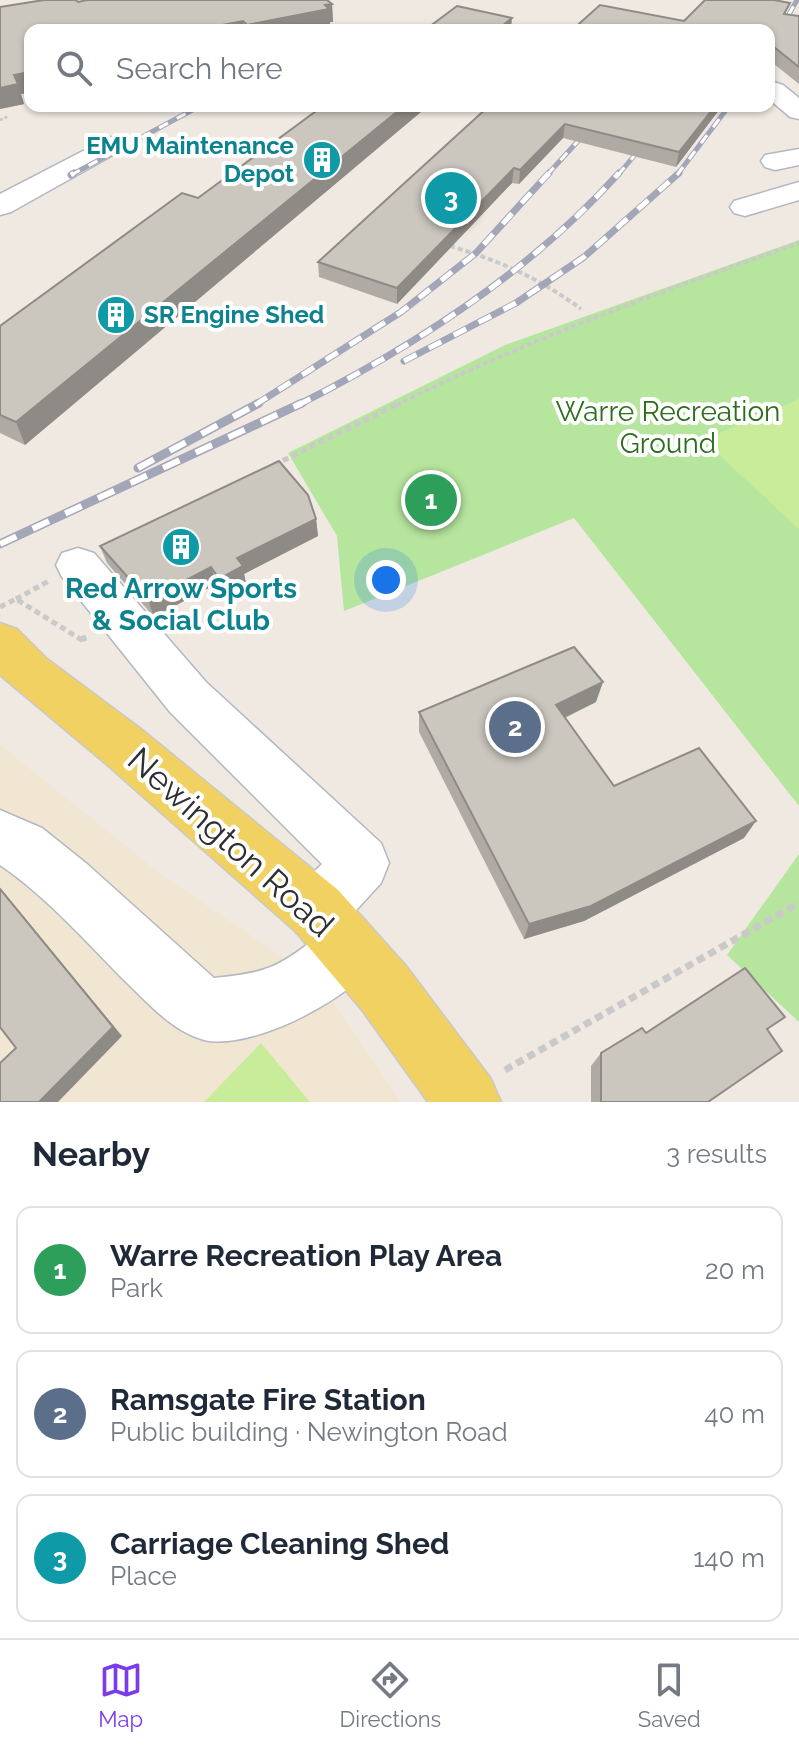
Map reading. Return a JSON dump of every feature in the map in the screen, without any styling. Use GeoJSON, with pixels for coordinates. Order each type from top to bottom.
{"type":"FeatureCollection","features":[{"type":"Feature","properties":{"kind":"main road","name":"Newington Road"},"geometry":{"type":"LineString","coordinates":[[8,621],[30,674],[123,746],[333,930],[384,988],[466,1100]]}},
{"type":"Feature","properties":{"kind":"lane"},"geometry":{"type":"LineString","coordinates":[[775,91],[799,111]]}},
{"type":"Feature","properties":{"kind":"lane"},"geometry":{"type":"LineString","coordinates":[[0,206],[110,145]]}},
{"type":"Feature","properties":{"kind":"lane"},"geometry":{"type":"LineString","coordinates":[[745,207],[799,191]]}},
{"type":"Feature","properties":{"kind":"lane"},"geometry":{"type":"LineString","coordinates":[[0,837],[22,847],[67,884],[183,994],[207,1010],[264,1004],[315,977],[361,863],[188,697],[78,565]]}},
{"type":"Feature","properties":{"kind":"path"},"geometry":{"type":"LineString","coordinates":[[0,120],[9,116]]}},
{"type":"Feature","properties":{"kind":"path"},"geometry":{"type":"LineString","coordinates":[[268,469],[507,352],[629,302],[799,243]]}},
{"type":"Feature","properties":{"kind":"path"},"geometry":{"type":"LineString","coordinates":[[450,246],[481,255],[536,279],[581,309]]}},
{"type":"Feature","properties":{"kind":"path"},"geometry":{"type":"LineString","coordinates":[[8,621],[78,565]]}},
{"type":"Feature","properties":{"kind":"path"},"geometry":{"type":"LineString","coordinates":[[0,607],[8,621],[85,642],[80,628]]}},
{"type":"Feature","properties":{"kind":"path"},"geometry":{"type":"LineString","coordinates":[[466,1100],[492,1078],[799,903]]}},
{"type":"Feature","properties":{"kind":"shaded area"},"geometry":{"type":"Polygon","coordinates":[[[0,745],[163,876],[318,981],[401,1102],[0,1102],[0,745]]]}},
{"type":"Feature","properties":{"kind":"green space","name":"Warre Recreation Ground"},"geometry":{"type":"Polygon","coordinates":[[[799,240],[799,806],[574,518],[344,611],[337,536],[288,453],[505,345],[799,240]]]}},
{"type":"Feature","properties":{"kind":"green space"},"geometry":{"type":"Polygon","coordinates":[[[799,399],[799,529],[703,440],[799,399]]]}},
{"type":"Feature","properties":{"kind":"green space"},"geometry":{"type":"Polygon","coordinates":[[[799,854],[799,1022],[727,955],[799,854]]]}},
{"type":"Feature","properties":{"kind":"green space"},"geometry":{"type":"Polygon","coordinates":[[[261,1043],[310,1102],[204,1102],[261,1043]]]}},
{"type":"Feature","properties":{"kind":"building"},"geometry":{"type":"Polygon","coordinates":[[[44,0],[327,0],[332,4],[325,5],[329,9],[252,24],[243,21],[227,24],[24,24],[24,73],[14,75],[18,84],[0,88],[0,7],[44,0]]]}},
{"type":"Feature","properties":{"kind":"building"},"geometry":{"type":"Polygon","coordinates":[[[705,0],[774,0],[790,3],[784,14],[799,16],[799,67],[775,48],[775,24],[579,24],[600,5],[684,21],[705,0]]]}},
{"type":"Feature","properties":{"kind":"building"},"geometry":{"type":"Polygon","coordinates":[[[457,6],[512,18],[504,24],[433,24],[457,6]]]}},
{"type":"Feature","properties":{"kind":"building"},"geometry":{"type":"Polygon","coordinates":[[[315,112],[397,112],[16,422],[0,415],[0,326],[182,193],[198,198],[315,112]]]}},
{"type":"Feature","properties":{"kind":"building"},"geometry":{"type":"Polygon","coordinates":[[[482,112],[710,112],[679,152],[565,124],[520,170],[514,168],[397,288],[318,262],[482,112]]]}},
{"type":"Feature","properties":{"kind":"building","name":"Red Arrow Sports & Social Club"},"geometry":{"type":"Polygon","coordinates":[[[279,461],[308,495],[316,519],[237,558],[243,566],[219,579],[211,567],[148,600],[100,546],[279,461]]]}},
{"type":"Feature","properties":{"kind":"building"},"geometry":{"type":"Polygon","coordinates":[[[574,647],[603,682],[556,705],[614,786],[699,748],[756,821],[591,906],[529,924],[419,712],[574,647]]]}},
{"type":"Feature","properties":{"kind":"building"},"geometry":{"type":"Polygon","coordinates":[[[0,889],[113,1027],[39,1102],[0,1102],[0,1063],[16,1048],[0,1027],[0,889]]]}},
{"type":"Feature","properties":{"kind":"building"},"geometry":{"type":"Polygon","coordinates":[[[745,968],[785,1017],[767,1029],[782,1051],[708,1102],[601,1102],[601,1053],[642,1028],[646,1033],[745,968]]]}},
{"type":"Feature","properties":{"kind":"railway"},"geometry":{"type":"LineString","coordinates":[[775,39],[797,0]]}},
{"type":"Feature","properties":{"kind":"railway"},"geometry":{"type":"LineString","coordinates":[[74,173],[71,175],[189,112]]}},
{"type":"Feature","properties":{"kind":"railway"},"geometry":{"type":"LineString","coordinates":[[547,175],[605,112]]}},
{"type":"Feature","properties":{"kind":"railway"},"geometry":{"type":"LineString","coordinates":[[618,175],[671,112]]}},
{"type":"Feature","properties":{"kind":"railway"},"geometry":{"type":"LineString","coordinates":[[678,174],[724,112]]}},
{"type":"Feature","properties":{"kind":"railway"},"geometry":{"type":"LineString","coordinates":[[255,405],[401,312],[476,253],[549,173]]}},
{"type":"Feature","properties":{"kind":"railway"},"geometry":{"type":"LineString","coordinates":[[300,404],[385,358],[469,304],[548,242],[619,173]]}},
{"type":"Feature","properties":{"kind":"railway"},"geometry":{"type":"LineString","coordinates":[[404,361],[516,303],[584,257],[678,174]]}},
{"type":"Feature","properties":{"kind":"railway"},"geometry":{"type":"LineString","coordinates":[[138,468],[259,403]]}},
{"type":"Feature","properties":{"kind":"railway"},"geometry":{"type":"LineString","coordinates":[[0,544],[300,404]]}},
{"type":"Feature","properties":{"kind":"place","name":"EMU Maintenance Depot"},"geometry":{"type":"Point","coordinates":[322,160]}},
{"type":"Feature","properties":{"kind":"place","name":"Carriage Cleaning Shed"},"geometry":{"type":"Point","coordinates":[451,198]}},
{"type":"Feature","properties":{"kind":"place","name":"SR Engine Shed"},"geometry":{"type":"Point","coordinates":[116,315]}},
{"type":"Feature","properties":{"kind":"place","name":"Warre Recreation Play Area"},"geometry":{"type":"Point","coordinates":[431,500]}},
{"type":"Feature","properties":{"kind":"place","name":"Red Arrow Sports & Social Club"},"geometry":{"type":"Point","coordinates":[181,547]}},
{"type":"Feature","properties":{"kind":"place","name":"Ramsgate Fire Station"},"geometry":{"type":"Point","coordinates":[515,727]}}]}
